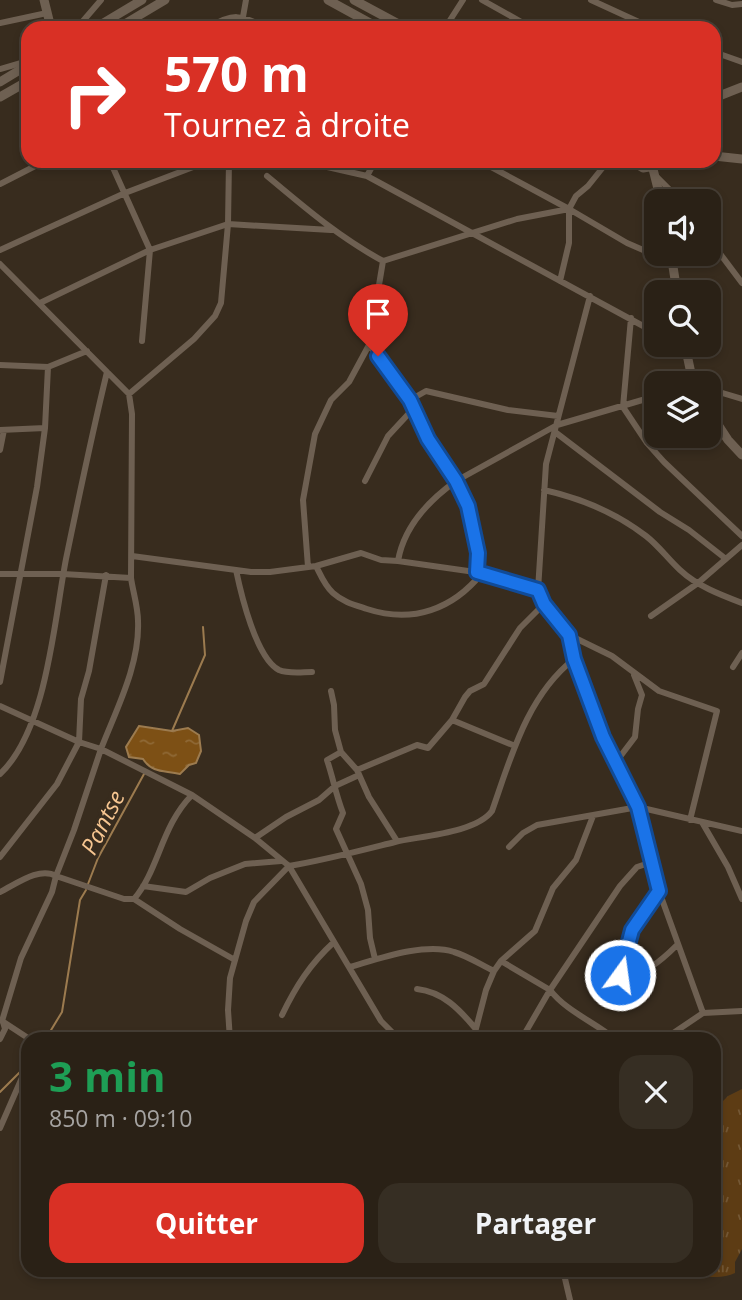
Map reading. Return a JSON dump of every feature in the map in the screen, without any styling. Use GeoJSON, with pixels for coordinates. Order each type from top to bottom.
{"type":"FeatureCollection","features":[{"type":"Feature","properties":{"kind":"main road"},"geometry":{"type":"LineString","coordinates":[[44,0],[49,21]]}},
{"type":"Feature","properties":{"kind":"main road"},"geometry":{"type":"LineString","coordinates":[[107,21],[142,0]]}},
{"type":"Feature","properties":{"kind":"main road"},"geometry":{"type":"LineString","coordinates":[[130,21],[165,0]]}},
{"type":"Feature","properties":{"kind":"main road"},"geometry":{"type":"LineString","coordinates":[[328,0],[366,21]]}},
{"type":"Feature","properties":{"kind":"main road"},"geometry":{"type":"LineString","coordinates":[[354,0],[392,21]]}},
{"type":"Feature","properties":{"kind":"main road"},"geometry":{"type":"LineString","coordinates":[[0,82],[21,68]]}},
{"type":"Feature","properties":{"kind":"main road"},"geometry":{"type":"LineString","coordinates":[[0,97],[21,85]]}},
{"type":"Feature","properties":{"kind":"main road"},"geometry":{"type":"LineString","coordinates":[[721,96],[739,90]]}},
{"type":"Feature","properties":{"kind":"main road"},"geometry":{"type":"LineString","coordinates":[[721,157],[742,159]]}},
{"type":"Feature","properties":{"kind":"main road"},"geometry":{"type":"LineString","coordinates":[[645,168],[655,189]]}},
{"type":"Feature","properties":{"kind":"main road"},"geometry":{"type":"LineString","coordinates":[[721,429],[742,455]]}},
{"type":"Feature","properties":{"kind":"street"},"geometry":{"type":"LineString","coordinates":[[83,21],[101,0]]}},
{"type":"Feature","properties":{"kind":"street"},"geometry":{"type":"LineString","coordinates":[[242,21],[246,0]]}},
{"type":"Feature","properties":{"kind":"street"},"geometry":{"type":"LineString","coordinates":[[450,21],[463,0]]}},
{"type":"Feature","properties":{"kind":"street"},"geometry":{"type":"LineString","coordinates":[[482,0],[520,21]]}},
{"type":"Feature","properties":{"kind":"street"},"geometry":{"type":"LineString","coordinates":[[591,0],[637,21]]}},
{"type":"Feature","properties":{"kind":"street"},"geometry":{"type":"LineString","coordinates":[[716,0],[732,5],[742,4]]}},
{"type":"Feature","properties":{"kind":"street"},"geometry":{"type":"LineString","coordinates":[[0,23],[47,13]]}},
{"type":"Feature","properties":{"kind":"street"},"geometry":{"type":"LineString","coordinates":[[221,21],[243,16],[253,21]]}},
{"type":"Feature","properties":{"kind":"street"},"geometry":{"type":"LineString","coordinates":[[721,54],[742,62]]}},
{"type":"Feature","properties":{"kind":"street"},"geometry":{"type":"LineString","coordinates":[[0,69],[21,64]]}},
{"type":"Feature","properties":{"kind":"street"},"geometry":{"type":"LineString","coordinates":[[0,184],[31,168]]}},
{"type":"Feature","properties":{"kind":"street"},"geometry":{"type":"LineString","coordinates":[[113,168],[150,250],[142,341]]}},
{"type":"Feature","properties":{"kind":"street"},"geometry":{"type":"LineString","coordinates":[[0,250],[125,193],[191,168]]}},
{"type":"Feature","properties":{"kind":"street"},"geometry":{"type":"LineString","coordinates":[[129,394],[194,339],[215,316],[221,303],[228,225],[229,168]]}},
{"type":"Feature","properties":{"kind":"street"},"geometry":{"type":"LineString","coordinates":[[332,168],[367,176],[644,326]]}},
{"type":"Feature","properties":{"kind":"street"},"geometry":{"type":"LineString","coordinates":[[367,176],[371,168]]}},
{"type":"Feature","properties":{"kind":"street"},"geometry":{"type":"LineString","coordinates":[[493,168],[627,243],[644,249]]}},
{"type":"Feature","properties":{"kind":"street"},"geometry":{"type":"LineString","coordinates":[[560,281],[569,243],[569,209],[576,196],[602,168]]}},
{"type":"Feature","properties":{"kind":"street"},"geometry":{"type":"LineString","coordinates":[[646,168],[668,189]]}},
{"type":"Feature","properties":{"kind":"street"},"geometry":{"type":"LineString","coordinates":[[267,176],[333,231],[383,261],[517,219],[569,209]]}},
{"type":"Feature","properties":{"kind":"street"},"geometry":{"type":"LineString","coordinates":[[40,303],[150,250],[228,225],[333,231]]}},
{"type":"Feature","properties":{"kind":"street"},"geometry":{"type":"LineString","coordinates":[[721,255],[742,282]]}},
{"type":"Feature","properties":{"kind":"street"},"geometry":{"type":"LineString","coordinates":[[369,345],[410,400],[428,439],[456,481],[471,514],[480,572],[466,591],[446,605],[428,612],[397,615],[372,611],[345,602],[333,593],[312,567],[303,500],[315,434],[331,400],[349,382],[369,345],[383,261]]}},
{"type":"Feature","properties":{"kind":"street"},"geometry":{"type":"LineString","coordinates":[[0,264],[129,394],[132,414],[131,578],[138,621],[129,677],[52,892],[21,958],[1,1020],[5,1030],[0,1039]]}},
{"type":"Feature","properties":{"kind":"street"},"geometry":{"type":"LineString","coordinates":[[590,296],[546,464],[538,590],[544,604],[569,635],[612,656],[659,691],[715,709],[718,713],[690,820]]}},
{"type":"Feature","properties":{"kind":"street"},"geometry":{"type":"LineString","coordinates":[[631,318],[623,407],[646,443],[742,536]]}},
{"type":"Feature","properties":{"kind":"street"},"geometry":{"type":"LineString","coordinates":[[0,365],[48,367],[87,351]]}},
{"type":"Feature","properties":{"kind":"street"},"geometry":{"type":"LineString","coordinates":[[0,682],[37,487],[45,428],[48,367]]}},
{"type":"Feature","properties":{"kind":"street"},"geometry":{"type":"LineString","coordinates":[[0,774],[18,754],[33,721],[107,372]]}},
{"type":"Feature","properties":{"kind":"street"},"geometry":{"type":"LineString","coordinates":[[410,400],[426,391],[508,410],[558,416]]}},
{"type":"Feature","properties":{"kind":"street"},"geometry":{"type":"LineString","coordinates":[[721,393],[742,399]]}},
{"type":"Feature","properties":{"kind":"street"},"geometry":{"type":"LineString","coordinates":[[398,561],[407,534],[423,509],[456,481],[556,428],[644,400]]}},
{"type":"Feature","properties":{"kind":"street"},"geometry":{"type":"LineString","coordinates":[[365,481],[388,436],[412,409]]}},
{"type":"Feature","properties":{"kind":"street"},"geometry":{"type":"LineString","coordinates":[[0,450],[2,430],[45,428]]}},
{"type":"Feature","properties":{"kind":"street"},"geometry":{"type":"LineString","coordinates":[[556,428],[660,512],[689,530],[726,559]]}},
{"type":"Feature","properties":{"kind":"street"},"geometry":{"type":"LineString","coordinates":[[544,490],[570,496],[617,517],[648,538],[681,571],[698,583],[742,603]]}},
{"type":"Feature","properties":{"kind":"street"},"geometry":{"type":"LineString","coordinates":[[651,615],[698,583],[742,544]]}},
{"type":"Feature","properties":{"kind":"street"},"geometry":{"type":"LineString","coordinates":[[132,556],[270,572],[312,567],[361,553],[381,560],[480,572],[538,590]]}},
{"type":"Feature","properties":{"kind":"street"},"geometry":{"type":"LineString","coordinates":[[236,570],[255,636],[274,666],[281,671],[312,672]]}},
{"type":"Feature","properties":{"kind":"street"},"geometry":{"type":"LineString","coordinates":[[0,574],[63,573],[131,578]]}},
{"type":"Feature","properties":{"kind":"street"},"geometry":{"type":"LineString","coordinates":[[0,857],[57,783],[79,741],[81,699],[107,575]]}},
{"type":"Feature","properties":{"kind":"street"},"geometry":{"type":"LineString","coordinates":[[255,838],[358,773],[417,745],[428,748],[452,720],[465,697],[484,684],[520,628],[544,604]]}},
{"type":"Feature","properties":{"kind":"street"},"geometry":{"type":"LineString","coordinates":[[569,635],[574,659],[603,737],[638,807],[659,891],[703,1013]]}},
{"type":"Feature","properties":{"kind":"street"},"geometry":{"type":"LineString","coordinates":[[733,667],[742,653]]}},
{"type":"Feature","properties":{"kind":"street"},"geometry":{"type":"LineString","coordinates":[[230,1032],[228,993],[246,921],[254,902],[289,866],[349,855],[397,841],[450,831],[484,820],[492,811],[515,746],[535,704],[557,672],[574,659]]}},
{"type":"Feature","properties":{"kind":"street"},"geometry":{"type":"LineString","coordinates":[[616,762],[635,737],[642,695],[633,674]]}},
{"type":"Feature","properties":{"kind":"street"},"geometry":{"type":"LineString","coordinates":[[331,691],[335,730],[341,752],[358,773],[369,797],[397,841]]}},
{"type":"Feature","properties":{"kind":"street"},"geometry":{"type":"LineString","coordinates":[[0,706],[101,749],[192,795],[255,838],[289,866],[381,1021],[392,1032]]}},
{"type":"Feature","properties":{"kind":"street"},"geometry":{"type":"LineString","coordinates":[[452,720],[515,746]]}},
{"type":"Feature","properties":{"kind":"street"},"geometry":{"type":"LineString","coordinates":[[341,752],[327,760],[343,813],[336,828],[349,855],[368,910],[375,960]]}},
{"type":"Feature","properties":{"kind":"street"},"geometry":{"type":"LineString","coordinates":[[134,899],[143,886],[175,817],[192,795]]}},
{"type":"Feature","properties":{"kind":"street"},"geometry":{"type":"LineString","coordinates":[[509,847],[523,833],[537,825],[638,807],[742,831]]}},
{"type":"Feature","properties":{"kind":"street"},"geometry":{"type":"LineString","coordinates":[[474,1032],[494,971],[501,961],[535,931],[553,888],[576,860],[593,816]]}},
{"type":"Feature","properties":{"kind":"street"},"geometry":{"type":"LineString","coordinates":[[703,824],[728,867],[742,899]]}},
{"type":"Feature","properties":{"kind":"street"},"geometry":{"type":"LineString","coordinates":[[0,844],[7,848]]}},
{"type":"Feature","properties":{"kind":"street"},"geometry":{"type":"LineString","coordinates":[[143,886],[186,892],[210,878],[245,864],[281,861]]}},
{"type":"Feature","properties":{"kind":"street"},"geometry":{"type":"LineString","coordinates":[[526,1032],[550,990],[621,886],[637,867],[652,862]]}},
{"type":"Feature","properties":{"kind":"street"},"geometry":{"type":"LineString","coordinates":[[0,892],[48,872],[124,900],[134,899],[235,960]]}},
{"type":"Feature","properties":{"kind":"street"},"geometry":{"type":"LineString","coordinates":[[659,891],[632,930],[624,954],[621,976],[643,971],[677,945]]}},
{"type":"Feature","properties":{"kind":"street"},"geometry":{"type":"LineString","coordinates":[[282,1015],[304,973],[334,942]]}},
{"type":"Feature","properties":{"kind":"street"},"geometry":{"type":"LineString","coordinates":[[350,967],[404,953],[446,950],[456,952],[494,971]]}},
{"type":"Feature","properties":{"kind":"street"},"geometry":{"type":"LineString","coordinates":[[501,961],[550,990],[560,1002],[607,1032]]}},
{"type":"Feature","properties":{"kind":"street"},"geometry":{"type":"LineString","coordinates":[[417,989],[436,993],[452,1003],[475,1028]]}},
{"type":"Feature","properties":{"kind":"street"},"geometry":{"type":"LineString","coordinates":[[675,1032],[703,1013],[742,1011]]}},
{"type":"Feature","properties":{"kind":"street"},"geometry":{"type":"LineString","coordinates":[[1,1020],[21,1034]]}},
{"type":"Feature","properties":{"kind":"street"},"geometry":{"type":"LineString","coordinates":[[0,1128],[21,1080]]}},
{"type":"Feature","properties":{"kind":"street"},"geometry":{"type":"LineString","coordinates":[[565,1277],[570,1300]]}},
{"type":"Feature","properties":{"kind":"green space"},"geometry":{"type":"Polygon","coordinates":[[[742,1089],[742,1249],[735,1262],[735,1273],[721,1276],[721,1103],[742,1089]]]}},
{"type":"Feature","properties":{"kind":"water"},"geometry":{"type":"Polygon","coordinates":[[[139,726],[172,731],[188,728],[199,735],[201,751],[196,763],[189,765],[180,774],[155,769],[143,759],[129,757],[126,747],[139,726]]]}},
{"type":"Feature","properties":{"kind":"waterway","name":"Pantse"},"geometry":{"type":"LineString","coordinates":[[172,731],[205,655],[203,627]]}},
{"type":"Feature","properties":{"kind":"waterway","name":"Pantse"},"geometry":{"type":"LineString","coordinates":[[88,884],[98,858],[144,774]]}},
{"type":"Feature","properties":{"kind":"waterway","name":"Pantse"},"geometry":{"type":"LineString","coordinates":[[50,1032],[62,1012],[80,900],[86,890]]}},
{"type":"Feature","properties":{"kind":"waterway","name":"Pantse"},"geometry":{"type":"LineString","coordinates":[[0,1092],[21,1071]]}},
{"type":"Feature","properties":{"kind":"route"},"geometry":{"type":"LineString","coordinates":[[378,356],[410,400],[428,439],[456,481],[468,506],[478,553],[477,572],[538,590],[544,604],[569,635],[574,659],[603,737],[638,807],[659,891],[632,930],[620,975]]}}]}
